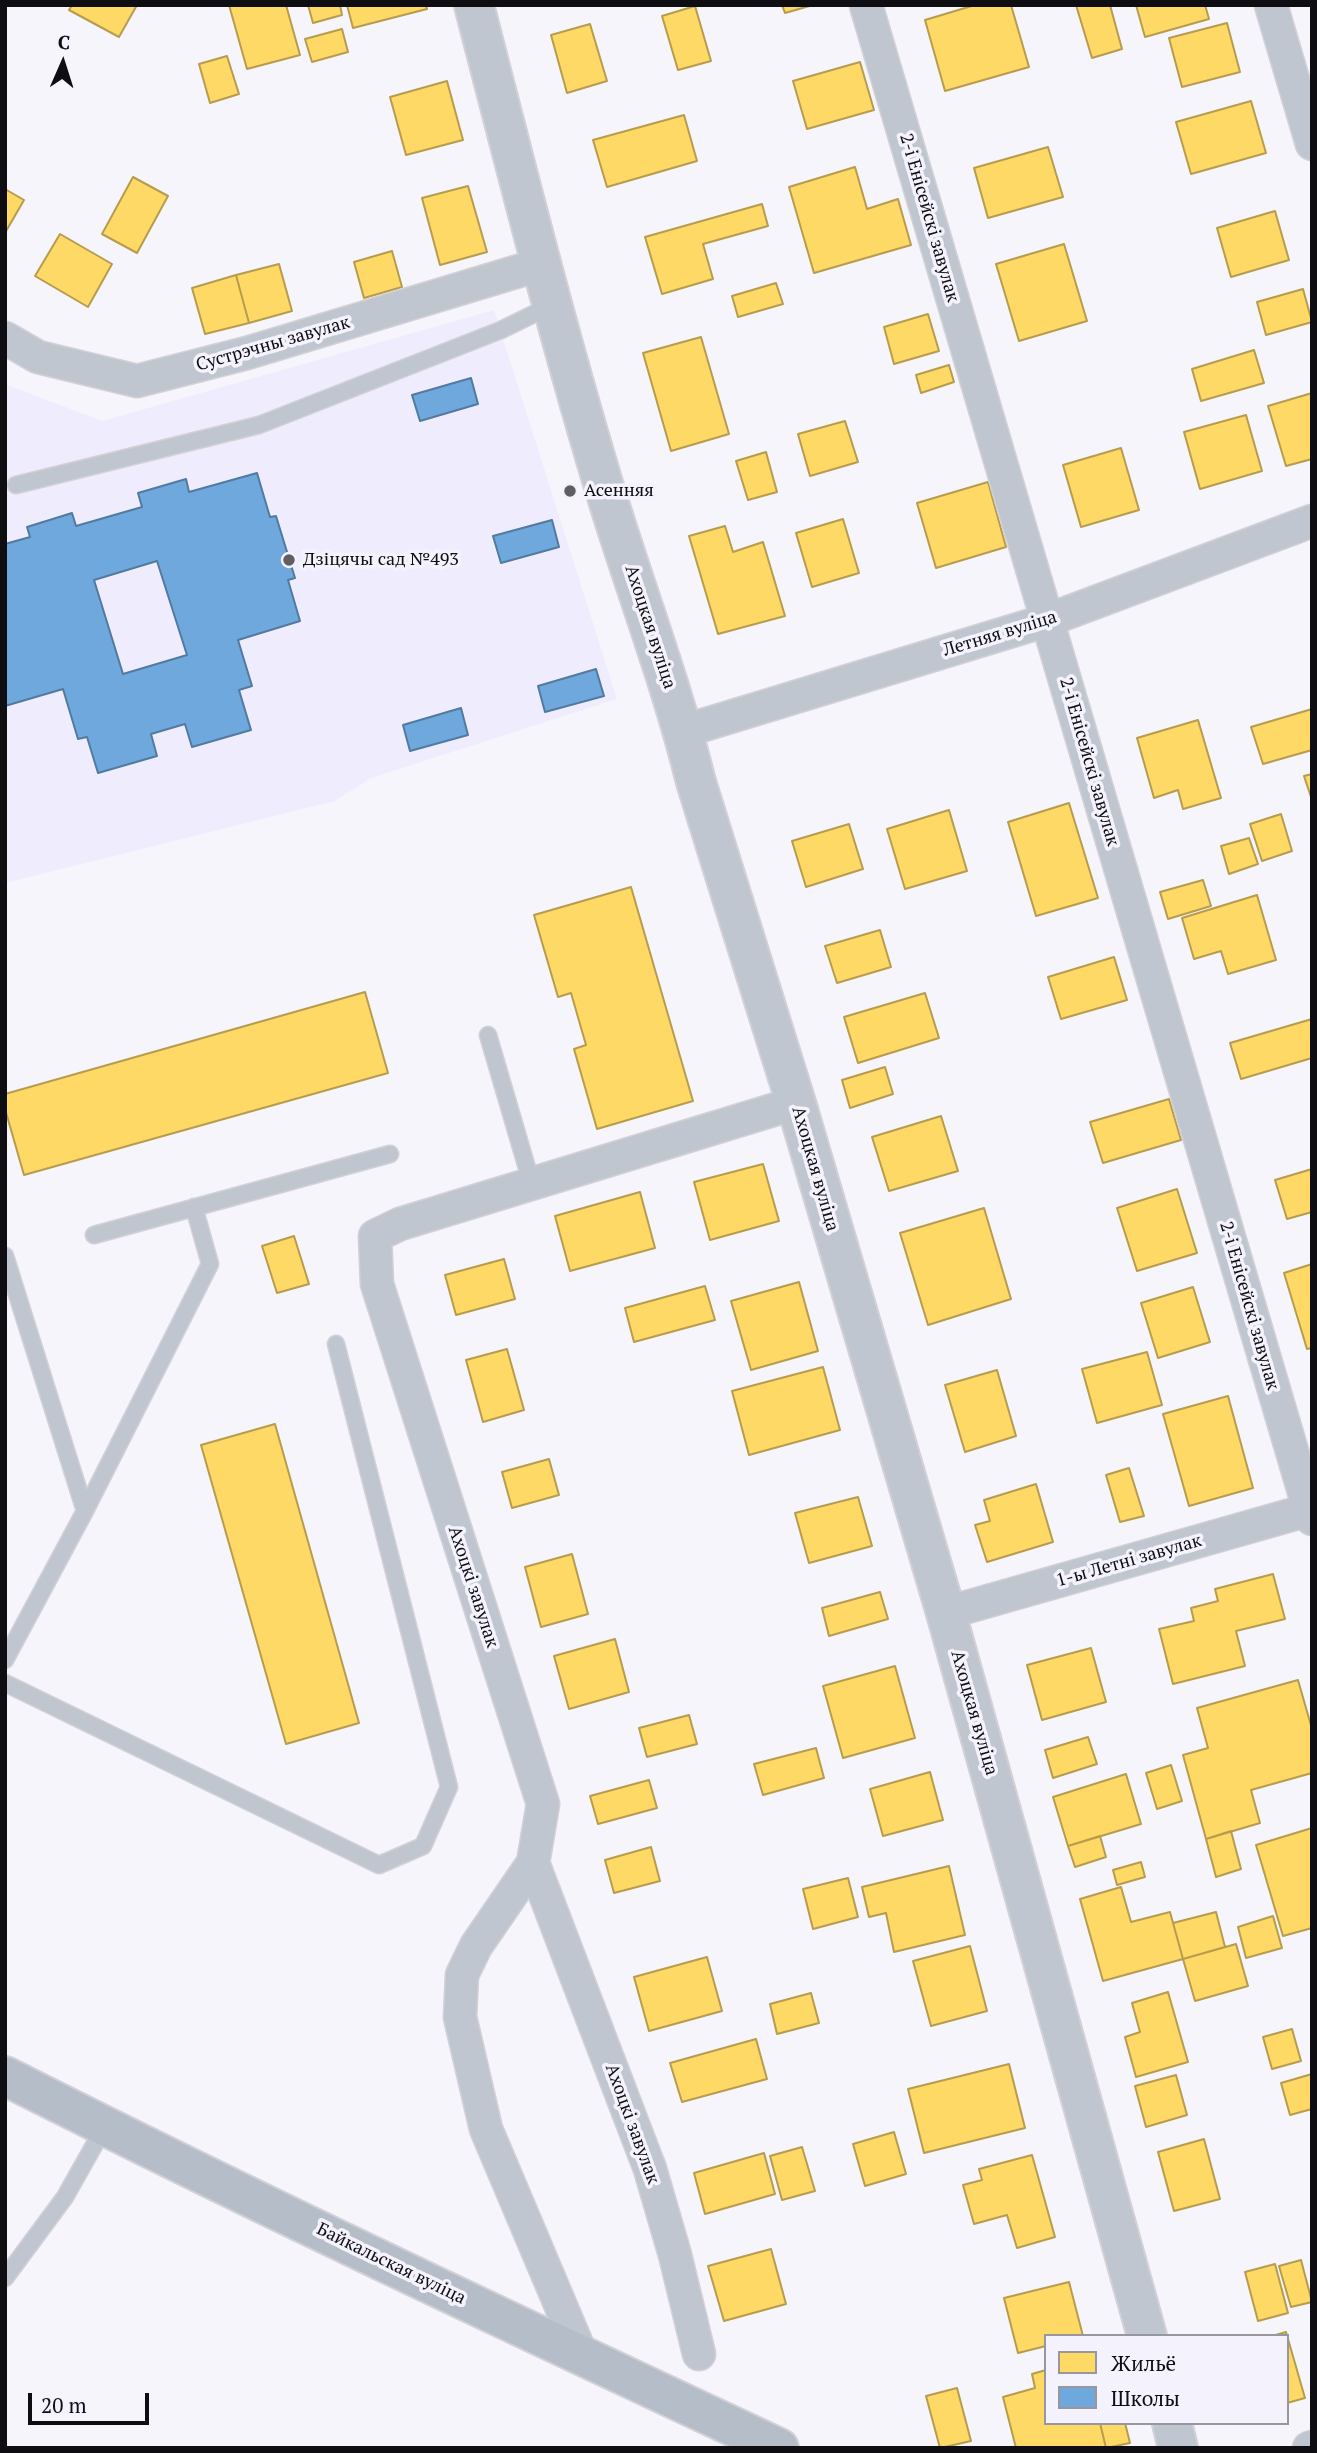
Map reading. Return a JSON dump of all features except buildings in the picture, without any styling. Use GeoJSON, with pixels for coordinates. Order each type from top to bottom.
{"type":"FeatureCollection","features":[{"type":"Feature","properties":{"kind":"main road","name":"Байкальская вуліца"},"geometry":{"type":"LineString","coordinates":[[5,2076],[582,2356],[779,2448]]}},
{"type":"Feature","properties":{"kind":"street","name":"Ахоцкая вуліца"},"geometry":{"type":"LineString","coordinates":[[474,5],[552,305],[602,481],[684,730],[696,782],[796,1103],[946,1613],[1146,2334]]}},
{"type":"Feature","properties":{"kind":"street","name":"2-і Енісейскі завулак"},"geometry":{"type":"LineString","coordinates":[[866,5],[1311,1513]]}},
{"type":"Feature","properties":{"kind":"street"},"geometry":{"type":"LineString","coordinates":[[1271,5],[1312,144]]}},
{"type":"Feature","properties":{"kind":"street","name":"Сустрэчны завулак"},"geometry":{"type":"LineString","coordinates":[[5,338],[38,357],[137,381],[247,353],[542,264]]}},
{"type":"Feature","properties":{"kind":"street","name":"Летняя вуліца"},"geometry":{"type":"LineString","coordinates":[[684,730],[1048,620],[1312,521]]}},
{"type":"Feature","properties":{"kind":"street","name":"Ахоцкі завулак"},"geometry":{"type":"LineString","coordinates":[[699,2354],[675,2255],[650,2169],[533,1863],[543,1804],[377,1284],[375,1236],[400,1224],[796,1103]]}},
{"type":"Feature","properties":{"kind":"street","name":"1-ы Летні завулак"},"geometry":{"type":"LineString","coordinates":[[946,1613],[1311,1513]]}},
{"type":"Feature","properties":{"kind":"street"},"geometry":{"type":"LineString","coordinates":[[533,1863],[477,1946],[462,1975],[460,2017],[486,2129],[582,2356]]}},
{"type":"Feature","properties":{"kind":"street"},"geometry":{"type":"LineString","coordinates":[[1172,2425],[1178,2448]]}},
{"type":"Feature","properties":{"kind":"lane"},"geometry":{"type":"LineString","coordinates":[[16,485],[259,425],[500,330],[552,305]]}},
{"type":"Feature","properties":{"kind":"lane"},"geometry":{"type":"LineString","coordinates":[[488,1035],[532,1185]]}},
{"type":"Feature","properties":{"kind":"lane"},"geometry":{"type":"LineString","coordinates":[[94,1235],[390,1154]]}},
{"type":"Feature","properties":{"kind":"lane"},"geometry":{"type":"LineString","coordinates":[[5,1660],[85,1511],[210,1264],[194,1207]]}},
{"type":"Feature","properties":{"kind":"lane"},"geometry":{"type":"LineString","coordinates":[[5,1256],[85,1511]]}},
{"type":"Feature","properties":{"kind":"lane"},"geometry":{"type":"LineString","coordinates":[[5,1683],[379,1865],[423,1846],[449,1787],[336,1344]]}},
{"type":"Feature","properties":{"kind":"lane"},"geometry":{"type":"LineString","coordinates":[[5,2278],[65,2197],[105,2126]]}},
{"type":"Feature","properties":{"kind":"shaded area","name":"Дзіцячы сад №493"},"geometry":{"type":"Polygon","coordinates":[[[494,310],[617,699],[371,778],[335,801],[5,883],[5,384],[102,421],[494,310]]]}},
{"type":"Feature","properties":{"kind":"place","name":"Асенняя"},"geometry":{"type":"Point","coordinates":[570,491]}},
{"type":"Feature","properties":{"kind":"place","name":"Дзіцячы сад №493"},"geometry":{"type":"Point","coordinates":[289,560]}}]}
